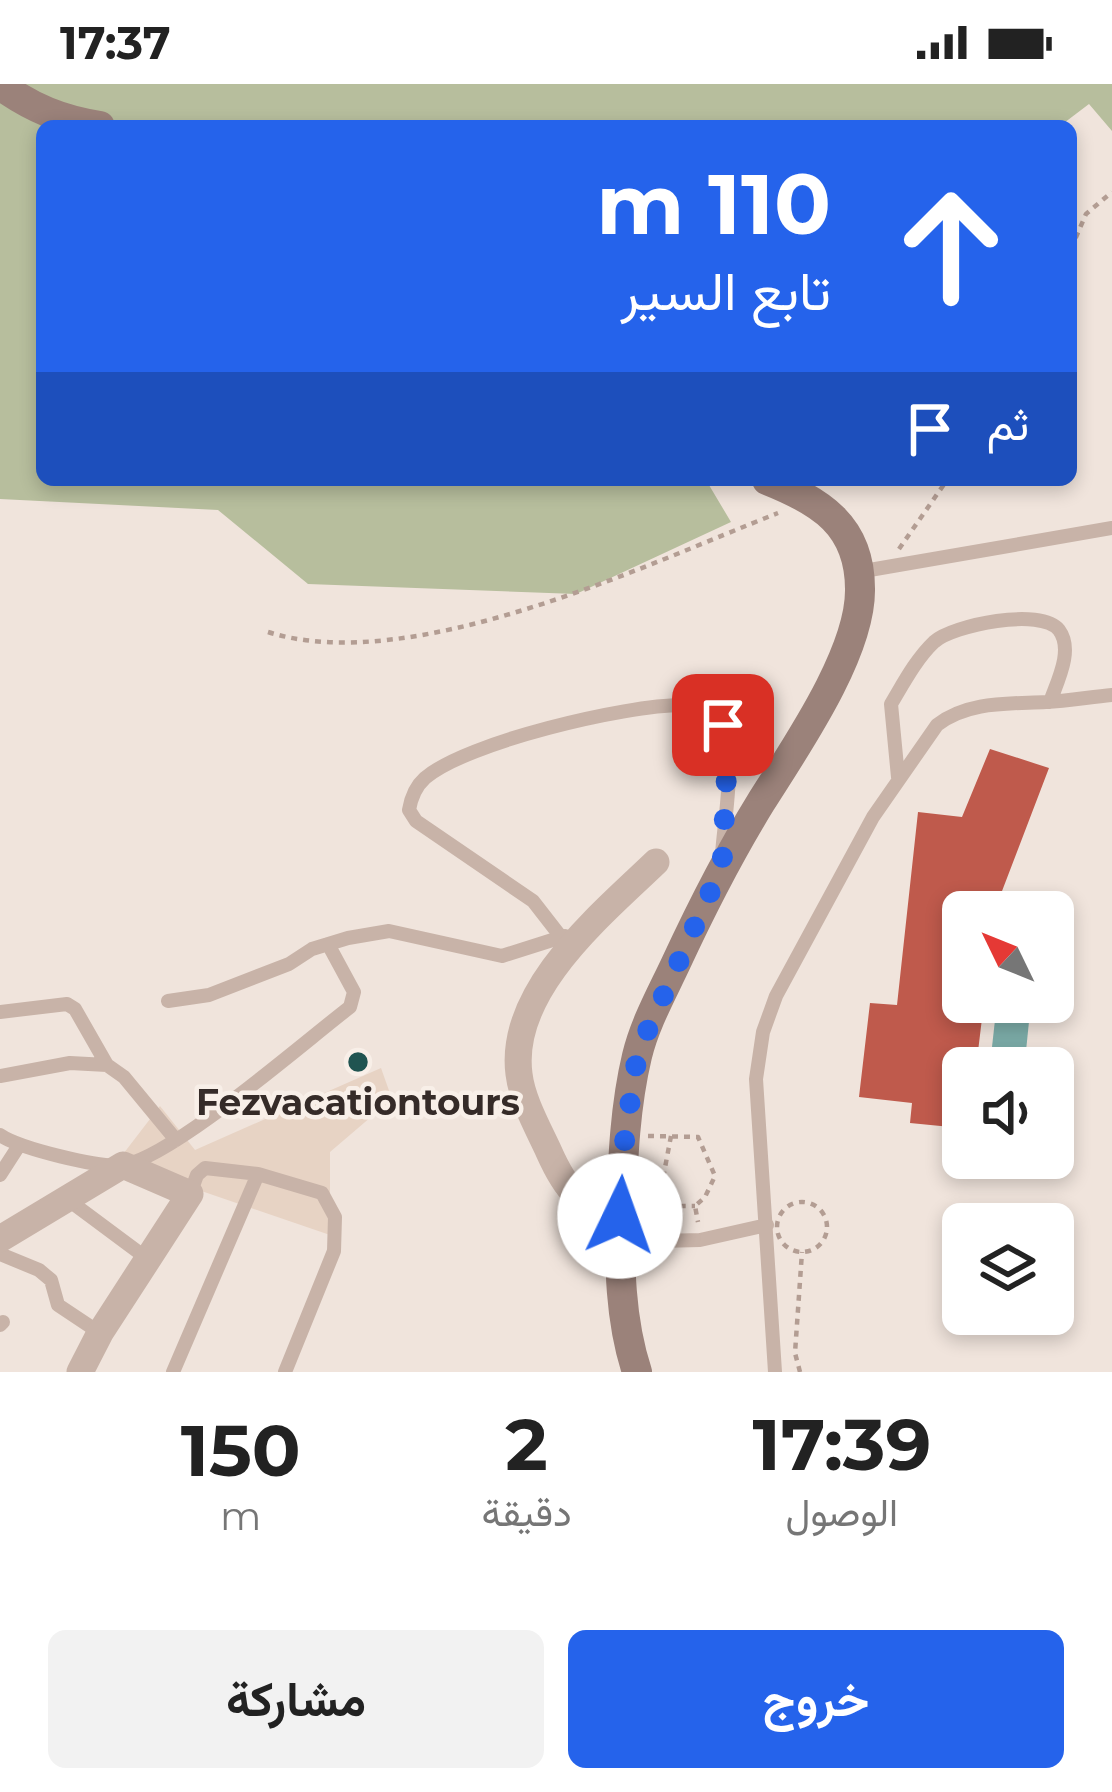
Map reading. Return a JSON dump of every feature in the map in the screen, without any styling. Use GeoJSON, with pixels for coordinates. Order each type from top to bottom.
{"type":"FeatureCollection","features":[{"type":"Feature","properties":{"kind":"main road"},"geometry":{"type":"LineString","coordinates":[[0,86],[32,108],[65,120]]}},
{"type":"Feature","properties":{"kind":"main road"},"geometry":{"type":"LineString","coordinates":[[637,1372],[622,1309],[620,1229],[625,1135],[638,1052],[722,866],[811,723],[838,667],[858,608],[859,572],[843,527],[811,500],[780,486]]}},
{"type":"Feature","properties":{"kind":"street"},"geometry":{"type":"LineString","coordinates":[[620,1229],[584,1204],[557,1172],[518,1073],[522,1034],[541,985],[574,932],[656,862]]}},
{"type":"Feature","properties":{"kind":"street"},"geometry":{"type":"LineString","coordinates":[[0,1239],[123,1165],[190,1194],[80,1372]]}},
{"type":"Feature","properties":{"kind":"lane"},"geometry":{"type":"LineString","coordinates":[[859,572],[1112,528]]}},
{"type":"Feature","properties":{"kind":"lane"},"geometry":{"type":"LineString","coordinates":[[898,777],[891,704],[936,640],[981,622],[1029,620],[1053,625],[1062,633],[1065,659],[1050,702]]}},
{"type":"Feature","properties":{"kind":"lane"},"geometry":{"type":"LineString","coordinates":[[775,1372],[756,1078],[763,1032],[776,996],[898,777],[937,725],[950,715],[998,703],[1112,694]]}},
{"type":"Feature","properties":{"kind":"lane"},"geometry":{"type":"LineString","coordinates":[[574,932],[416,821],[409,810],[420,782],[501,739],[646,709],[686,705],[702,709],[723,725],[728,745],[722,866]]}},
{"type":"Feature","properties":{"kind":"lane"},"geometry":{"type":"LineString","coordinates":[[169,1001],[209,995],[289,964],[312,949],[389,931],[502,956],[574,932]]}},
{"type":"Feature","properties":{"kind":"lane"},"geometry":{"type":"LineString","coordinates":[[0,1135],[19,1148],[123,1165],[176,1140],[350,1007],[354,992],[328,944]]}},
{"type":"Feature","properties":{"kind":"lane"},"geometry":{"type":"LineString","coordinates":[[0,1012],[67,1004],[81,1013],[107,1065],[124,1077],[176,1140]]}},
{"type":"Feature","properties":{"kind":"lane"},"geometry":{"type":"LineString","coordinates":[[0,1076],[70,1063],[107,1065]]}},
{"type":"Feature","properties":{"kind":"lane"},"geometry":{"type":"LineString","coordinates":[[0,1175],[19,1148]]}},
{"type":"Feature","properties":{"kind":"lane"},"geometry":{"type":"LineString","coordinates":[[190,1194],[196,1175],[205,1168],[258,1174],[322,1193],[335,1217],[334,1251],[285,1372]]}},
{"type":"Feature","properties":{"kind":"lane"},"geometry":{"type":"LineString","coordinates":[[173,1372],[258,1174]]}},
{"type":"Feature","properties":{"kind":"lane"},"geometry":{"type":"LineString","coordinates":[[67,1199],[149,1261]]}},
{"type":"Feature","properties":{"kind":"lane"},"geometry":{"type":"LineString","coordinates":[[620,1229],[700,1240],[767,1225]]}},
{"type":"Feature","properties":{"kind":"lane"},"geometry":{"type":"LineString","coordinates":[[0,1254],[39,1270],[51,1280],[58,1305],[100,1333]]}},
{"type":"Feature","properties":{"kind":"path"},"geometry":{"type":"LineString","coordinates":[[1077,236],[1087,214],[1112,192]]}},
{"type":"Feature","properties":{"kind":"path"},"geometry":{"type":"LineString","coordinates":[[891,566],[907,533],[942,486]]}},
{"type":"Feature","properties":{"kind":"path"},"geometry":{"type":"LineString","coordinates":[[268,632],[302,641],[425,636],[491,620],[811,500]]}},
{"type":"Feature","properties":{"kind":"path"},"geometry":{"type":"LineString","coordinates":[[650,1136],[670,1136],[698,1137],[715,1176],[695,1206],[670,1205],[660,1194],[670,1136]]}},
{"type":"Feature","properties":{"kind":"path"},"geometry":{"type":"LineString","coordinates":[[800,1372],[795,1353],[802,1252],[818,1246],[826,1231],[818,1208],[801,1202]]}},
{"type":"Feature","properties":{"kind":"path"},"geometry":{"type":"LineString","coordinates":[[695,1206],[700,1240]]}},
{"type":"Feature","properties":{"kind":"green space"},"geometry":{"type":"Polygon","coordinates":[[[0,84],[1112,84],[1112,131],[1089,104],[1068,120],[36,120],[36,486],[710,486],[731,522],[576,594],[308,584],[218,510],[0,499],[0,84]]]}},
{"type":"Feature","properties":{"kind":"shaded area"},"geometry":{"type":"Polygon","coordinates":[[[381,1068],[392,1099],[330,1152],[330,1235],[117,1162],[160,1106],[195,1150],[381,1068]]]}},
{"type":"Feature","properties":{"kind":"water"},"geometry":{"type":"Polygon","coordinates":[[[995,1023],[1029,1023],[1026,1047],[992,1047],[995,1023]]]}},
{"type":"Feature","properties":{"kind":"building"},"geometry":{"type":"Polygon","coordinates":[[[990,749],[1049,768],[1002,891],[942,891],[942,1023],[981,1023],[979,1047],[942,1047],[942,1126],[910,1123],[912,1103],[859,1097],[870,1003],[897,1005],[918,812],[962,817],[990,749]]]}},
{"type":"Feature","properties":{"kind":"place","name":"Fezvacationtours"},"geometry":{"type":"Point","coordinates":[358,1062]}},
{"type":"Feature","properties":{"kind":"route"},"geometry":{"type":"LineString","coordinates":[[620,1216],[625,1135],[638,1052],[722,866],[728,745],[723,725]]}}]}
